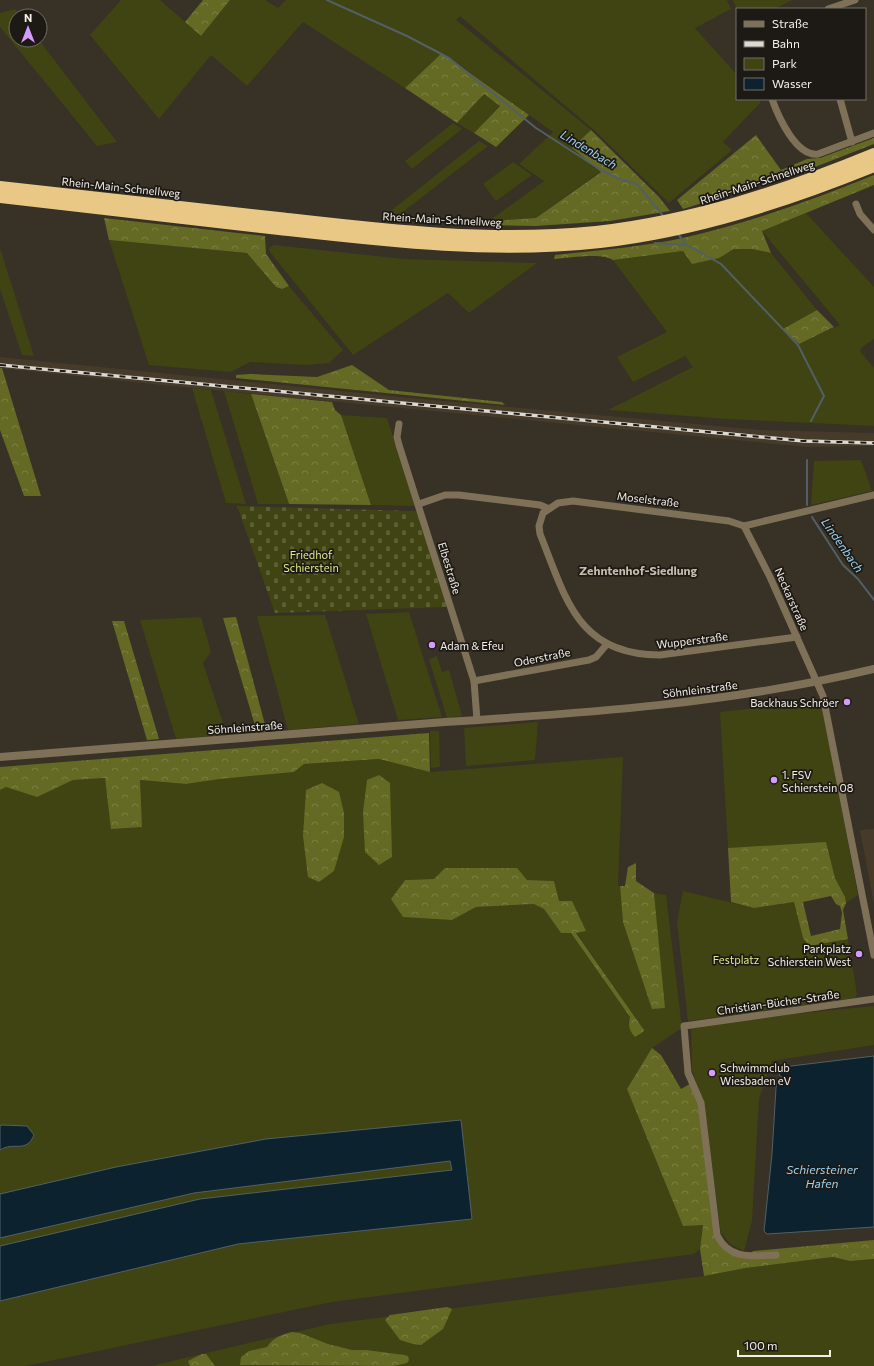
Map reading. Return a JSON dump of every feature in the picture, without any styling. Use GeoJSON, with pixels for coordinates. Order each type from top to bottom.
{"type":"FeatureCollection","features":[{"type":"Feature","properties":{"kind":"highway","name":"Rhein-Main-Schnellweg"},"geometry":{"type":"LineString","coordinates":[[695,220],[874,154]]}},
{"type":"Feature","properties":{"kind":"highway","name":"Rhein-Main-Schnellweg"},"geometry":{"type":"LineString","coordinates":[[0,198],[357,238],[468,246],[567,245],[611,240],[789,198],[874,166]]}},
{"type":"Feature","properties":{"kind":"highway","name":"Rhein-Main-Schnellweg"},"geometry":{"type":"LineString","coordinates":[[0,187],[329,224],[441,234],[501,236],[566,234],[662,227]]}},
{"type":"Feature","properties":{"kind":"street"},"geometry":{"type":"LineString","coordinates":[[831,8],[855,0]]}},
{"type":"Feature","properties":{"kind":"street"},"geometry":{"type":"LineString","coordinates":[[772,100],[786,129],[804,151],[810,154],[818,154],[874,134]]}},
{"type":"Feature","properties":{"kind":"street"},"geometry":{"type":"LineString","coordinates":[[840,100],[852,142]]}},
{"type":"Feature","properties":{"kind":"street"},"geometry":{"type":"LineString","coordinates":[[856,204],[860,214],[874,230]]}},
{"type":"Feature","properties":{"kind":"street","name":"Elbestraße"},"geometry":{"type":"LineString","coordinates":[[399,424],[397,437],[399,445],[474,681],[477,720]]}},
{"type":"Feature","properties":{"kind":"street"},"geometry":{"type":"LineString","coordinates":[[419,504],[445,495],[459,495],[540,505],[547,508]]}},
{"type":"Feature","properties":{"kind":"street","name":"Moselstraße"},"geometry":{"type":"LineString","coordinates":[[547,508],[558,503],[573,501],[723,520],[744,526],[874,495]]}},
{"type":"Feature","properties":{"kind":"street","name":"Wupperstraße"},"geometry":{"type":"LineString","coordinates":[[547,508],[540,518],[540,534],[566,599],[582,624],[607,644],[637,653],[660,655],[797,637]]}},
{"type":"Feature","properties":{"kind":"street","name":"Neckarstraße"},"geometry":{"type":"LineString","coordinates":[[744,526],[756,547],[818,681],[827,709],[874,955]]}},
{"type":"Feature","properties":{"kind":"street","name":"Oderstraße"},"geometry":{"type":"LineString","coordinates":[[474,681],[589,660],[596,657],[607,644]]}},
{"type":"Feature","properties":{"kind":"street","name":"Söhnleinstraße"},"geometry":{"type":"LineString","coordinates":[[0,757],[492,719],[505,716],[526,716],[681,704],[741,695],[874,670]]}},
{"type":"Feature","properties":{"kind":"street","name":"Christian-Bücher-Straße"},"geometry":{"type":"LineString","coordinates":[[776,1255],[746,1256],[736,1254],[723,1245],[717,1235],[701,1103],[688,1073],[684,1026],[874,999]]}},
{"type":"Feature","properties":{"kind":"shaded area"},"geometry":{"type":"Polygon","coordinates":[[[0,357],[401,397],[760,430],[874,433],[874,446],[807,447],[152,384],[0,368],[0,357]]]}},
{"type":"Feature","properties":{"kind":"shaded area"},"geometry":{"type":"Polygon","coordinates":[[[874,829],[874,904],[860,830],[874,829]]]}},
{"type":"Feature","properties":{"kind":"green space"},"geometry":{"type":"Polygon","coordinates":[[[121,0],[160,0],[201,36],[230,0],[265,0],[278,8],[286,0],[727,0],[731,9],[695,28],[736,74],[736,100],[759,100],[761,102],[723,142],[732,150],[669,203],[595,131],[460,16],[456,20],[591,130],[572,148],[601,171],[536,218],[489,221],[544,181],[519,164],[553,132],[443,53],[405,88],[303,22],[247,86],[211,55],[159,119],[90,35],[121,0]]]}},
{"type":"Feature","properties":{"kind":"green space"},"geometry":{"type":"Polygon","coordinates":[[[203,0],[230,0],[201,36],[185,22],[203,0]]]}},
{"type":"Feature","properties":{"kind":"green space"},"geometry":{"type":"Polygon","coordinates":[[[733,0],[792,0],[777,8],[737,8],[733,0]]]}},
{"type":"Feature","properties":{"kind":"green space"},"geometry":{"type":"Polygon","coordinates":[[[8,11],[8,37],[0,27],[0,13],[8,11]]]}},
{"type":"Feature","properties":{"kind":"green space"},"geometry":{"type":"Polygon","coordinates":[[[17,48],[45,48],[117,142],[97,146],[17,48]]]}},
{"type":"Feature","properties":{"kind":"green space"},"geometry":{"type":"Polygon","coordinates":[[[442,53],[529,115],[496,147],[474,133],[500,106],[484,94],[457,123],[405,88],[442,53]]]}},
{"type":"Feature","properties":{"kind":"green space"},"geometry":{"type":"Polygon","coordinates":[[[484,94],[500,105],[474,133],[457,123],[484,94]]]}},
{"type":"Feature","properties":{"kind":"green space"},"geometry":{"type":"Polygon","coordinates":[[[453,123],[462,129],[412,169],[405,161],[453,123]]]}},
{"type":"Feature","properties":{"kind":"green space"},"geometry":{"type":"Polygon","coordinates":[[[591,130],[659,197],[670,211],[610,221],[536,226],[483,225],[489,221],[536,218],[601,172],[572,148],[591,130]]]}},
{"type":"Feature","properties":{"kind":"green space"},"geometry":{"type":"Polygon","coordinates":[[[756,135],[781,170],[807,159],[820,158],[874,138],[874,144],[810,169],[683,209],[677,200],[756,135]]]}},
{"type":"Feature","properties":{"kind":"green space"},"geometry":{"type":"Polygon","coordinates":[[[479,141],[488,146],[399,215],[388,213],[479,141]]]}},
{"type":"Feature","properties":{"kind":"green space"},"geometry":{"type":"Polygon","coordinates":[[[513,162],[532,175],[496,201],[483,184],[513,162]]]}},
{"type":"Feature","properties":{"kind":"green space"},"geometry":{"type":"Polygon","coordinates":[[[874,175],[874,185],[762,231],[771,253],[752,249],[734,249],[719,258],[692,264],[683,251],[613,260],[601,256],[554,259],[555,255],[654,243],[711,231],[782,210],[874,175]]]}},
{"type":"Feature","properties":{"kind":"green space"},"geometry":{"type":"Polygon","coordinates":[[[806,213],[874,287],[874,339],[862,347],[860,351],[874,368],[874,426],[728,419],[608,410],[693,367],[685,356],[633,382],[617,357],[667,332],[613,260],[683,251],[719,258],[734,249],[752,249],[771,253],[817,310],[782,330],[798,344],[840,325],[762,231],[806,213]]]}},
{"type":"Feature","properties":{"kind":"green space"},"geometry":{"type":"Polygon","coordinates":[[[104,218],[265,236],[266,254],[289,286],[282,289],[276,287],[247,253],[109,240],[104,218]]]}},
{"type":"Feature","properties":{"kind":"green space"},"geometry":{"type":"Polygon","coordinates":[[[109,240],[247,253],[276,287],[282,289],[289,286],[343,350],[329,363],[306,365],[250,362],[231,372],[149,365],[109,240]]]}},
{"type":"Feature","properties":{"kind":"green space"},"geometry":{"type":"Polygon","coordinates":[[[274,245],[404,259],[537,263],[469,313],[448,293],[353,355],[270,252],[269,248],[274,245]]]}},
{"type":"Feature","properties":{"kind":"green space"},"geometry":{"type":"Polygon","coordinates":[[[0,248],[34,356],[22,355],[0,289],[0,248]]]}},
{"type":"Feature","properties":{"kind":"green space"},"geometry":{"type":"Polygon","coordinates":[[[817,310],[834,327],[799,344],[783,329],[817,310]]]}},
{"type":"Feature","properties":{"kind":"green space"},"geometry":{"type":"Polygon","coordinates":[[[352,365],[389,390],[502,402],[505,405],[236,378],[236,375],[249,374],[317,377],[352,365]]]}},
{"type":"Feature","properties":{"kind":"green space"},"geometry":{"type":"Polygon","coordinates":[[[0,368],[2,368],[41,496],[24,496],[0,430],[0,368]]]}},
{"type":"Feature","properties":{"kind":"green space"},"geometry":{"type":"Polygon","coordinates":[[[192,388],[211,390],[246,504],[226,503],[192,388]]]}},
{"type":"Feature","properties":{"kind":"green space"},"geometry":{"type":"Polygon","coordinates":[[[224,391],[251,394],[289,504],[258,504],[224,391]]]}},
{"type":"Feature","properties":{"kind":"green space"},"geometry":{"type":"Polygon","coordinates":[[[251,394],[332,402],[335,410],[341,415],[371,505],[289,504],[251,394]]]}},
{"type":"Feature","properties":{"kind":"green space"},"geometry":{"type":"Polygon","coordinates":[[[341,415],[387,418],[416,506],[371,505],[341,415]]]}},
{"type":"Feature","properties":{"kind":"green space"},"geometry":{"type":"Polygon","coordinates":[[[861,460],[872,491],[811,505],[814,461],[861,460]]]}},
{"type":"Feature","properties":{"kind":"green space","name":"Friedhof Schierstein"},"geometry":{"type":"Polygon","coordinates":[[[237,506],[415,511],[419,513],[448,605],[446,607],[275,613],[237,506]]]}},
{"type":"Feature","properties":{"kind":"green space"},"geometry":{"type":"Polygon","coordinates":[[[409,612],[442,717],[398,720],[366,614],[409,612]]]}},
{"type":"Feature","properties":{"kind":"green space"},"geometry":{"type":"Polygon","coordinates":[[[325,615],[359,724],[288,730],[257,616],[325,615]]]}},
{"type":"Feature","properties":{"kind":"green space"},"geometry":{"type":"Polygon","coordinates":[[[201,617],[211,652],[203,663],[227,735],[176,739],[140,620],[201,617]]]}},
{"type":"Feature","properties":{"kind":"green space"},"geometry":{"type":"Polygon","coordinates":[[[236,617],[267,732],[257,732],[223,618],[236,617]]]}},
{"type":"Feature","properties":{"kind":"green space"},"geometry":{"type":"Polygon","coordinates":[[[112,621],[124,621],[159,739],[147,740],[112,621]]]}},
{"type":"Feature","properties":{"kind":"green space"},"geometry":{"type":"Polygon","coordinates":[[[437,656],[442,672],[449,670],[462,716],[447,718],[429,659],[437,656]]]}},
{"type":"Feature","properties":{"kind":"green space"},"geometry":{"type":"Polygon","coordinates":[[[821,701],[858,895],[846,903],[835,878],[826,843],[728,848],[720,712],[821,701]]]}},
{"type":"Feature","properties":{"kind":"green space"},"geometry":{"type":"Polygon","coordinates":[[[538,722],[535,760],[466,766],[464,728],[538,722]]]}},
{"type":"Feature","properties":{"kind":"green space"},"geometry":{"type":"Polygon","coordinates":[[[430,731],[439,731],[440,767],[431,768],[430,731]]]}},
{"type":"Feature","properties":{"kind":"green space"},"geometry":{"type":"Polygon","coordinates":[[[429,733],[430,772],[379,759],[304,764],[294,772],[220,779],[186,784],[140,780],[142,827],[111,829],[105,778],[73,780],[37,797],[6,787],[0,790],[0,767],[429,733]]]}},
{"type":"Feature","properties":{"kind":"green space"},"geometry":{"type":"Polygon","coordinates":[[[623,757],[618,886],[620,886],[623,922],[664,1008],[654,893],[666,895],[682,1028],[652,1048],[703,1224],[700,1249],[694,1254],[332,1302],[26,1366],[0,1366],[0,790],[6,787],[37,796],[73,780],[105,778],[112,829],[140,780],[186,784],[220,779],[294,772],[304,764],[379,759],[430,772],[623,757]],[[405,880],[391,899],[452,920],[476,907],[534,904],[544,909],[561,933],[571,933],[630,1017],[628,1023],[644,1030],[576,932],[586,931],[559,901],[554,881],[405,880]]]}},
{"type":"Feature","properties":{"kind":"green space"},"geometry":{"type":"Polygon","coordinates":[[[379,775],[390,783],[392,857],[379,865],[365,852],[363,812],[367,780],[379,775]]]}},
{"type":"Feature","properties":{"kind":"green space"},"geometry":{"type":"Polygon","coordinates":[[[322,783],[339,792],[344,813],[344,837],[334,871],[319,882],[308,877],[303,836],[306,790],[322,783]]]}},
{"type":"Feature","properties":{"kind":"green space"},"geometry":{"type":"Polygon","coordinates":[[[826,842],[835,878],[845,897],[846,903],[843,910],[848,939],[809,946],[803,938],[794,902],[754,908],[731,902],[728,848],[826,842]],[[831,896],[803,902],[811,936],[840,929],[842,913],[840,906],[836,904],[831,896]]]}},
{"type":"Feature","properties":{"kind":"green space"},"geometry":{"type":"Polygon","coordinates":[[[636,863],[636,881],[654,893],[665,1008],[652,1009],[623,922],[620,886],[625,886],[628,867],[636,863]]]}},
{"type":"Feature","properties":{"kind":"green space"},"geometry":{"type":"Polygon","coordinates":[[[445,868],[517,868],[527,880],[554,881],[559,901],[572,901],[586,931],[576,933],[644,1030],[643,1032],[635,1037],[633,1035],[629,1023],[630,1017],[571,933],[561,933],[544,909],[534,904],[476,907],[452,920],[403,917],[391,899],[405,880],[434,879],[445,868]]]}},
{"type":"Feature","properties":{"kind":"green space","name":"Festplatz"},"geometry":{"type":"Polygon","coordinates":[[[683,891],[754,908],[794,902],[803,938],[809,946],[848,939],[857,994],[855,998],[688,1021],[677,922],[683,891]]]}},
{"type":"Feature","properties":{"kind":"green space"},"geometry":{"type":"Polygon","coordinates":[[[874,1006],[874,1045],[772,1061],[759,1099],[752,1221],[744,1251],[730,1244],[721,1233],[704,1106],[692,1070],[691,1028],[792,1014],[874,1006]]]}},
{"type":"Feature","properties":{"kind":"green space"},"geometry":{"type":"Polygon","coordinates":[[[652,1048],[661,1055],[681,1089],[690,1084],[699,1106],[720,1244],[747,1257],[753,1251],[874,1240],[874,1259],[850,1261],[833,1257],[746,1268],[704,1276],[700,1249],[703,1225],[683,1226],[627,1089],[652,1048]]]}},
{"type":"Feature","properties":{"kind":"green space"},"geometry":{"type":"Polygon","coordinates":[[[834,1257],[850,1261],[874,1259],[874,1366],[151,1366],[330,1324],[704,1276],[746,1268],[834,1257]]]}},
{"type":"Feature","properties":{"kind":"green space"},"geometry":{"type":"Polygon","coordinates":[[[447,1307],[452,1309],[443,1329],[421,1345],[400,1340],[385,1320],[390,1315],[447,1307]]]}},
{"type":"Feature","properties":{"kind":"green space"},"geometry":{"type":"Polygon","coordinates":[[[292,1332],[300,1333],[328,1344],[352,1350],[366,1350],[404,1355],[408,1356],[409,1360],[407,1363],[394,1366],[240,1365],[241,1357],[249,1351],[267,1347],[278,1337],[292,1332]]]}},
{"type":"Feature","properties":{"kind":"green space"},"geometry":{"type":"Polygon","coordinates":[[[202,1354],[206,1354],[215,1366],[190,1366],[188,1361],[202,1354]]]}},
{"type":"Feature","properties":{"kind":"water","name":"Schiersteiner Hafen"},"geometry":{"type":"Polygon","coordinates":[[[874,1056],[874,1227],[767,1234],[764,1231],[772,1154],[776,1088],[777,1082],[781,1080],[782,1077],[779,1075],[780,1073],[784,1069],[791,1066],[874,1056]]]}},
{"type":"Feature","properties":{"kind":"water"},"geometry":{"type":"Polygon","coordinates":[[[461,1120],[472,1219],[238,1244],[0,1301],[0,1246],[200,1199],[452,1170],[450,1161],[194,1193],[0,1238],[0,1194],[116,1167],[266,1139],[461,1120]]]}},
{"type":"Feature","properties":{"kind":"water"},"geometry":{"type":"Polygon","coordinates":[[[0,1126],[27,1126],[34,1135],[31,1141],[23,1146],[10,1147],[0,1150],[0,1126]]]}},
{"type":"Feature","properties":{"kind":"waterway","name":"Lindenbach"},"geometry":{"type":"LineString","coordinates":[[327,0],[407,36],[449,58],[536,128],[601,170],[619,179],[637,184],[664,217]]}},
{"type":"Feature","properties":{"kind":"waterway","name":"Lindenbach"},"geometry":{"type":"LineString","coordinates":[[678,234],[687,245],[721,264],[798,345],[824,396],[811,421]]}},
{"type":"Feature","properties":{"kind":"waterway"},"geometry":{"type":"LineString","coordinates":[[655,243],[686,245]]}},
{"type":"Feature","properties":{"kind":"waterway","name":"Lindenbach"},"geometry":{"type":"LineString","coordinates":[[807,460],[807,505]]}},
{"type":"Feature","properties":{"kind":"waterway","name":"Lindenbach"},"geometry":{"type":"LineString","coordinates":[[812,517],[843,565],[858,579],[874,600]]}},
{"type":"Feature","properties":{"kind":"railway"},"geometry":{"type":"LineString","coordinates":[[0,365],[804,441],[874,443]]}},
{"type":"Feature","properties":{"kind":"place","name":"Adam & Efeu"},"geometry":{"type":"Point","coordinates":[432,645]}},
{"type":"Feature","properties":{"kind":"place","name":"Backhaus Schröer"},"geometry":{"type":"Point","coordinates":[847,702]}},
{"type":"Feature","properties":{"kind":"place","name":"1. FSV Schierstein 08"},"geometry":{"type":"Point","coordinates":[774,780]}},
{"type":"Feature","properties":{"kind":"place","name":"Parkplatz Schierstein West"},"geometry":{"type":"Point","coordinates":[859,954]}},
{"type":"Feature","properties":{"kind":"place","name":"Schwimmclub Wiesbaden eV"},"geometry":{"type":"Point","coordinates":[712,1073]}},
{"type":"Feature","properties":{"kind":"district","name":"Zehntenhof-Siedlung"},"geometry":{"type":"Point","coordinates":[638,570]}}]}
